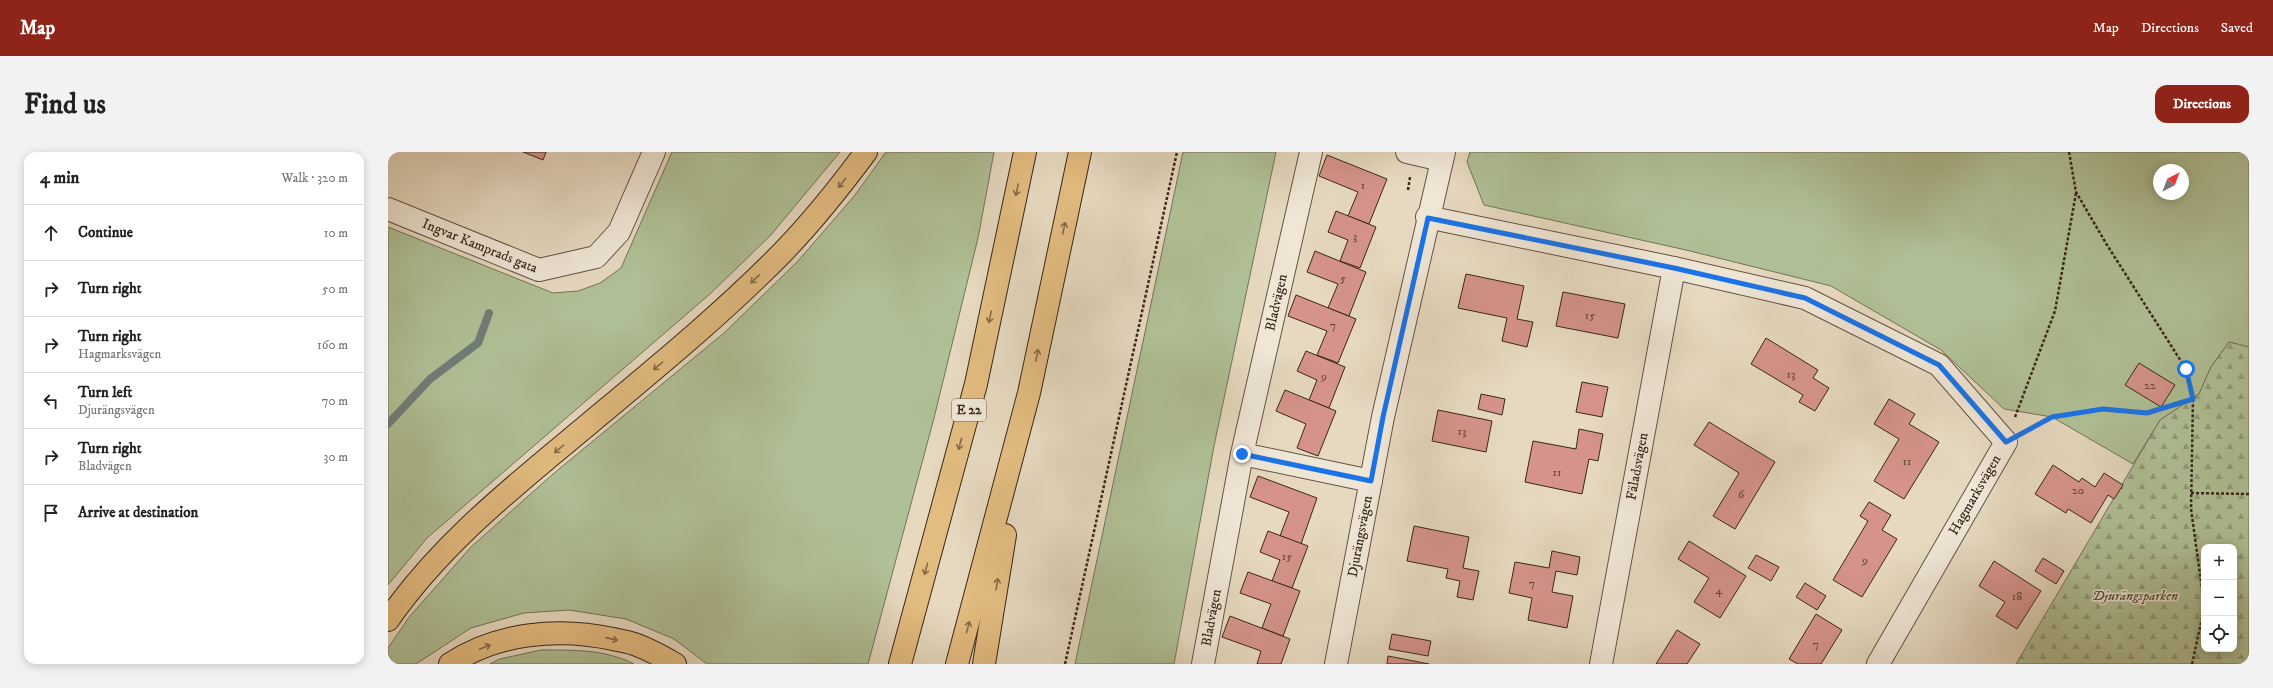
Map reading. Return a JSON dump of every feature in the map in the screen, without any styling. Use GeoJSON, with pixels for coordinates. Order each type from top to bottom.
{"type":"FeatureCollection","features":[{"type":"Feature","properties":{"kind":"highway"},"geometry":{"type":"LineString","coordinates":[[388,620],[416,582],[472,524],[704,328],[782,252],[842,184],[866,152]]}},
{"type":"Feature","properties":{"kind":"highway","name":"E 22"},"geometry":{"type":"LineString","coordinates":[[900,664],[976,384],[1025,152]]}},
{"type":"Feature","properties":{"kind":"highway"},"geometry":{"type":"LineString","coordinates":[[984,664],[1029,393],[1080,152]]}},
{"type":"Feature","properties":{"kind":"highway"},"geometry":{"type":"LineString","coordinates":[[957,664],[1029,393]]}},
{"type":"Feature","properties":{"kind":"highway"},"geometry":{"type":"LineString","coordinates":[[450,664],[461,656],[497,642],[539,633],[587,633],[636,644],[675,664]]}},
{"type":"Feature","properties":{"kind":"street","name":"Ingvar Kamprads gata"},"geometry":{"type":"LineString","coordinates":[[388,209],[539,270],[596,257],[619,232],[654,152]]}},
{"type":"Feature","properties":{"kind":"street","name":"Bladvägen"},"geometry":{"type":"LineString","coordinates":[[1203,664],[1242,454],[1311,152]]}},
{"type":"Feature","properties":{"kind":"street"},"geometry":{"type":"LineString","coordinates":[[1406,152],[1443,156]]}},
{"type":"Feature","properties":{"kind":"street","name":"Djurängsvägen"},"geometry":{"type":"LineString","coordinates":[[1336,664],[1383,417],[1443,156]]}},
{"type":"Feature","properties":{"kind":"street","name":"Hagmarksvägen"},"geometry":{"type":"LineString","coordinates":[[1428,218],[1674,268],[1805,298],[1939,365],[2006,442],[1878,664]]}},
{"type":"Feature","properties":{"kind":"street","name":"Fäladsvägen"},"geometry":{"type":"LineString","coordinates":[[1601,664],[1674,268]]}},
{"type":"Feature","properties":{"kind":"street"},"geometry":{"type":"LineString","coordinates":[[1242,454],[1371,481]]}},
{"type":"Feature","properties":{"kind":"path"},"geometry":{"type":"LineString","coordinates":[[1065,664],[1177,152]]}},
{"type":"Feature","properties":{"kind":"path"},"geometry":{"type":"LineString","coordinates":[[2006,442],[2055,311],[2076,192],[2069,152]]}},
{"type":"Feature","properties":{"kind":"path"},"geometry":{"type":"LineString","coordinates":[[2076,192],[2107,245],[2186,369],[2193,399],[2191,509],[2201,581]]}},
{"type":"Feature","properties":{"kind":"path"},"geometry":{"type":"LineString","coordinates":[[2006,442],[2052,417],[2103,409],[2147,413],[2193,399]]}},
{"type":"Feature","properties":{"kind":"path"},"geometry":{"type":"LineString","coordinates":[[2191,493],[2249,494]]}},
{"type":"Feature","properties":{"kind":"path"},"geometry":{"type":"LineString","coordinates":[[2192,664],[2202,616]]}},
{"type":"Feature","properties":{"kind":"green space"},"geometry":{"type":"Polygon","coordinates":[[[672,152],[840,152],[770,236],[710,294],[427,538],[388,585],[388,227],[553,293],[578,291],[600,283],[621,268],[672,152]]]}},
{"type":"Feature","properties":{"kind":"green space"},"geometry":{"type":"Polygon","coordinates":[[[886,152],[994,152],[978,238],[934,418],[868,664],[707,664],[674,639],[626,619],[569,610],[524,613],[471,628],[416,664],[388,664],[388,648],[410,616],[471,547],[553,474],[724,333],[798,261],[855,195],[886,152]]]}},
{"type":"Feature","properties":{"kind":"green space"},"geometry":{"type":"Polygon","coordinates":[[[1183,152],[1276,152],[1214,446],[1174,664],[1075,664],[1183,152]]]}},
{"type":"Feature","properties":{"kind":"green space"},"geometry":{"type":"Polygon","coordinates":[[[1470,152],[2249,152],[2249,347],[2229,342],[2211,367],[2199,394],[2160,420],[2133,464],[2052,417],[2004,409],[1941,350],[1831,286],[1686,250],[1484,205],[1467,162],[1470,152]]]}},
{"type":"Feature","properties":{"kind":"green space","name":"Djurängsparken"},"geometry":{"type":"Polygon","coordinates":[[[2229,342],[2249,347],[2249,664],[2016,664],[2160,420],[2199,394],[2211,367],[2229,342]]]}},
{"type":"Feature","properties":{"kind":"green space"},"geometry":{"type":"Polygon","coordinates":[[[541,650],[588,651],[612,655],[634,664],[490,664],[500,659],[541,650]]]}},
{"type":"Feature","properties":{"kind":"building"},"geometry":{"type":"Polygon","coordinates":[[[523,152],[546,152],[543,160],[523,152]]]}},
{"type":"Feature","properties":{"kind":"building"},"geometry":{"type":"Polygon","coordinates":[[[1327,155],[1387,179],[1369,224],[1348,216],[1358,192],[1319,176],[1327,155]]]}},
{"type":"Feature","properties":{"kind":"building"},"geometry":{"type":"Polygon","coordinates":[[[1336,211],[1376,227],[1360,268],[1340,261],[1348,240],[1328,232],[1336,211]]]}},
{"type":"Feature","properties":{"kind":"building"},"geometry":{"type":"Polygon","coordinates":[[[1315,251],[1366,272],[1349,316],[1328,308],[1338,284],[1307,272],[1315,251]]]}},
{"type":"Feature","properties":{"kind":"building"},"geometry":{"type":"Polygon","coordinates":[[[1466,274],[1524,286],[1517,319],[1533,322],[1527,347],[1502,341],[1507,318],[1458,308],[1466,274]]]}},
{"type":"Feature","properties":{"kind":"building"},"geometry":{"type":"Polygon","coordinates":[[[1563,292],[1625,304],[1618,338],[1556,326],[1563,292]]]}},
{"type":"Feature","properties":{"kind":"building"},"geometry":{"type":"Polygon","coordinates":[[[1296,295],[1356,319],[1338,363],[1317,355],[1327,331],[1288,316],[1296,295]]]}},
{"type":"Feature","properties":{"kind":"building"},"geometry":{"type":"Polygon","coordinates":[[[1766,338],[1818,370],[1813,378],[1829,388],[1815,411],[1799,402],[1803,395],[1751,364],[1766,338]]]}},
{"type":"Feature","properties":{"kind":"building"},"geometry":{"type":"Polygon","coordinates":[[[1306,351],[1345,367],[1329,408],[1309,400],[1317,380],[1297,371],[1306,351]]]}},
{"type":"Feature","properties":{"kind":"building"},"geometry":{"type":"Polygon","coordinates":[[[2139,363],[2175,385],[2161,407],[2125,385],[2139,363]]]}},
{"type":"Feature","properties":{"kind":"building"},"geometry":{"type":"Polygon","coordinates":[[[1582,382],[1608,387],[1602,417],[1576,412],[1582,382]]]}},
{"type":"Feature","properties":{"kind":"building"},"geometry":{"type":"Polygon","coordinates":[[[1285,390],[1336,411],[1318,456],[1297,448],[1306,424],[1276,411],[1285,390]]]}},
{"type":"Feature","properties":{"kind":"building"},"geometry":{"type":"Polygon","coordinates":[[[1481,394],[1505,399],[1502,415],[1478,409],[1481,394]]]}},
{"type":"Feature","properties":{"kind":"building"},"geometry":{"type":"Polygon","coordinates":[[[1889,399],[1915,414],[1909,424],[1939,442],[1904,499],[1874,481],[1899,439],[1874,424],[1889,399]]]}},
{"type":"Feature","properties":{"kind":"building"},"geometry":{"type":"Polygon","coordinates":[[[1438,410],[1492,421],[1486,452],[1432,441],[1438,410]]]}},
{"type":"Feature","properties":{"kind":"building"},"geometry":{"type":"Polygon","coordinates":[[[1709,422],[1775,462],[1735,529],[1713,516],[1739,473],[1694,445],[1709,422]]]}},
{"type":"Feature","properties":{"kind":"building"},"geometry":{"type":"Polygon","coordinates":[[[1579,429],[1603,434],[1598,461],[1589,459],[1582,494],[1525,482],[1533,441],[1576,449],[1579,429]]]}},
{"type":"Feature","properties":{"kind":"building"},"geometry":{"type":"Polygon","coordinates":[[[2053,465],[2079,482],[2082,478],[2095,487],[2104,473],[2123,485],[2114,499],[2108,495],[2091,523],[2068,509],[2066,513],[2035,494],[2053,465]]]}},
{"type":"Feature","properties":{"kind":"building"},"geometry":{"type":"Polygon","coordinates":[[[1258,476],[1317,498],[1301,544],[1280,536],[1289,512],[1250,497],[1258,476]]]}},
{"type":"Feature","properties":{"kind":"building"},"geometry":{"type":"Polygon","coordinates":[[[1869,502],[1891,515],[1882,530],[1897,539],[1862,597],[1833,580],[1868,521],[1860,516],[1869,502]]]}},
{"type":"Feature","properties":{"kind":"building"},"geometry":{"type":"Polygon","coordinates":[[[1414,526],[1469,537],[1463,568],[1479,571],[1473,600],[1457,597],[1460,581],[1446,578],[1448,569],[1407,561],[1414,526]]]}},
{"type":"Feature","properties":{"kind":"building"},"geometry":{"type":"Polygon","coordinates":[[[1268,531],[1308,546],[1292,588],[1272,581],[1280,560],[1260,552],[1268,531]]]}},
{"type":"Feature","properties":{"kind":"building"},"geometry":{"type":"Polygon","coordinates":[[[1689,541],[1746,576],[1720,618],[1694,602],[1709,578],[1678,559],[1689,541]]]}},
{"type":"Feature","properties":{"kind":"building"},"geometry":{"type":"Polygon","coordinates":[[[1552,551],[1580,557],[1577,575],[1556,571],[1552,592],[1573,596],[1567,628],[1528,620],[1532,598],[1509,593],[1515,562],[1549,568],[1552,551]]]}},
{"type":"Feature","properties":{"kind":"building"},"geometry":{"type":"Polygon","coordinates":[[[1756,555],[1779,567],[1771,581],[1748,568],[1756,555]]]}},
{"type":"Feature","properties":{"kind":"building"},"geometry":{"type":"Polygon","coordinates":[[[2043,558],[2064,571],[2056,584],[2035,571],[2043,558]]]}},
{"type":"Feature","properties":{"kind":"building"},"geometry":{"type":"Polygon","coordinates":[[[1994,561],[2041,591],[2017,629],[1996,616],[2005,602],[1979,586],[1994,561]]]}},
{"type":"Feature","properties":{"kind":"building"},"geometry":{"type":"Polygon","coordinates":[[[1248,572],[1300,591],[1283,636],[1262,628],[1271,604],[1240,593],[1248,572]]]}},
{"type":"Feature","properties":{"kind":"building"},"geometry":{"type":"Polygon","coordinates":[[[1805,583],[1826,596],[1817,610],[1796,597],[1805,583]]]}},
{"type":"Feature","properties":{"kind":"building"},"geometry":{"type":"Polygon","coordinates":[[[1816,614],[1842,630],[1821,664],[1798,664],[1789,659],[1816,614]]]}},
{"type":"Feature","properties":{"kind":"building"},"geometry":{"type":"Polygon","coordinates":[[[1230,616],[1290,639],[1281,664],[1257,664],[1261,651],[1222,637],[1230,616]]]}},
{"type":"Feature","properties":{"kind":"building"},"geometry":{"type":"Polygon","coordinates":[[[1677,630],[1700,644],[1687,664],[1656,664],[1677,630]]]}},
{"type":"Feature","properties":{"kind":"building"},"geometry":{"type":"Polygon","coordinates":[[[1392,634],[1431,641],[1428,656],[1389,649],[1392,634]]]}},
{"type":"Feature","properties":{"kind":"building"},"geometry":{"type":"Polygon","coordinates":[[[1388,656],[1429,664],[1387,664],[1388,656]]]}},
{"type":"Feature","properties":{"kind":"waterway"},"geometry":{"type":"LineString","coordinates":[[388,424],[430,379],[478,343],[489,313]]}},
{"type":"Feature","properties":{"kind":"route"},"geometry":{"type":"LineString","coordinates":[[1242,454],[1371,481],[1383,417],[1428,218],[1674,268],[1805,298],[1939,365],[2006,442],[2052,417],[2103,409],[2147,413],[2193,399],[2186,369]]}}]}
